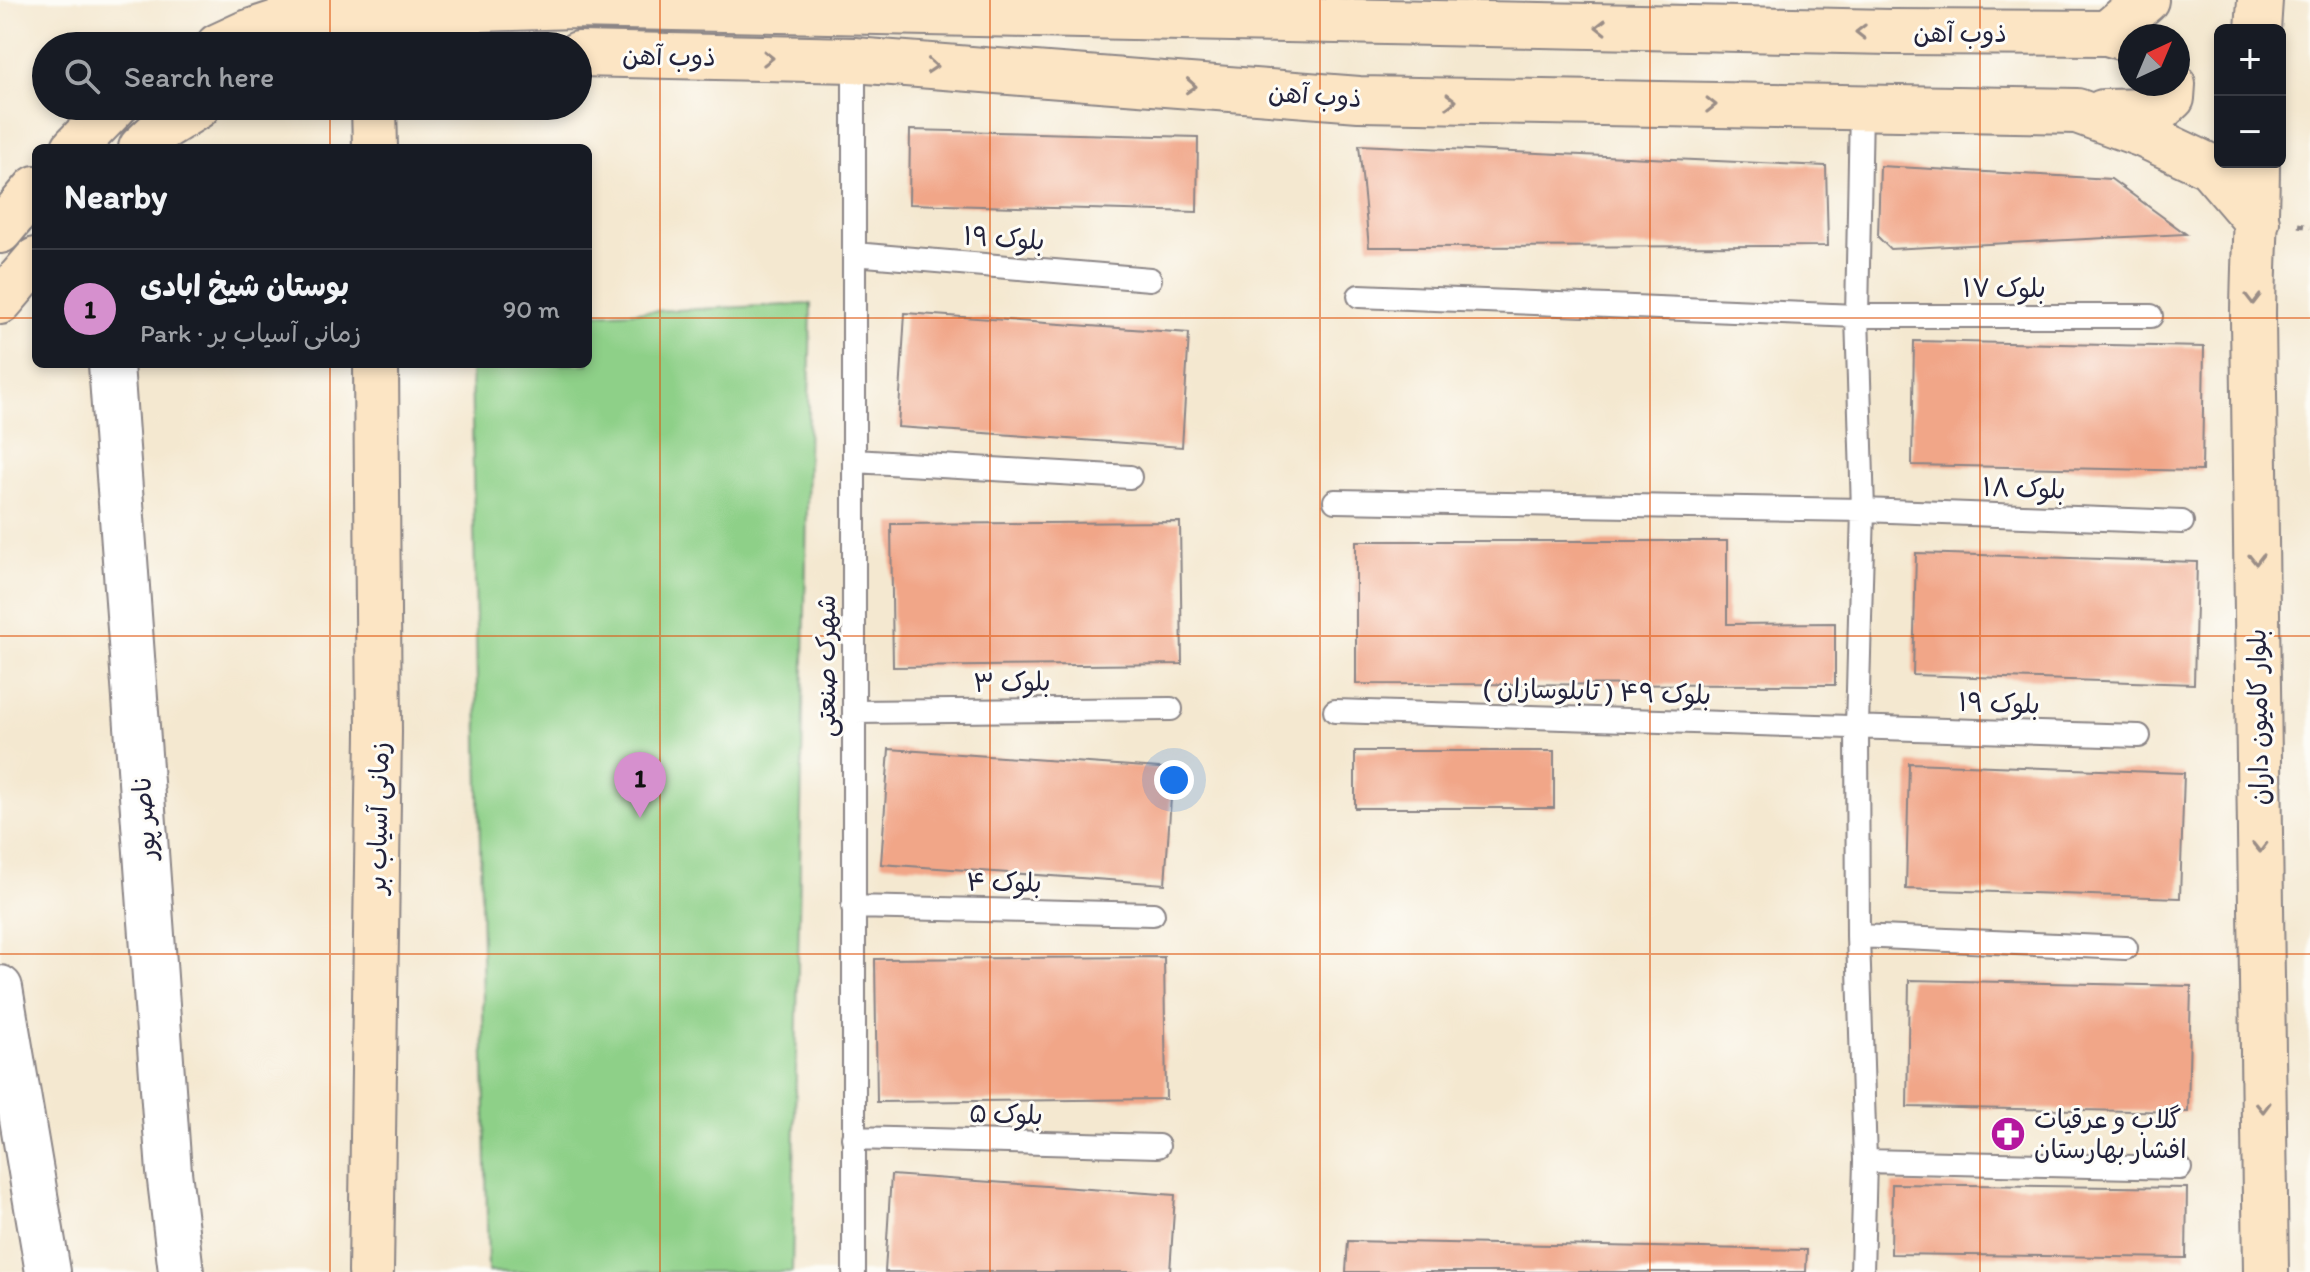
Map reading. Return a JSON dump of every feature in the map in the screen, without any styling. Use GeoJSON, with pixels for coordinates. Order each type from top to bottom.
{"type":"FeatureCollection","features":[{"type":"Feature","properties":{"kind":"main road"},"geometry":{"type":"LineString","coordinates":[[2128,24],[2146,0]]}},
{"type":"Feature","properties":{"kind":"main road"},"geometry":{"type":"LineString","coordinates":[[2258,24],[2260,0]]}},
{"type":"Feature","properties":{"kind":"main road","name":"ذوب آهن"},"geometry":{"type":"LineString","coordinates":[[249,32],[300,15],[373,19],[566,3],[2118,37]]}},
{"type":"Feature","properties":{"kind":"main road","name":"ذوب آهن"},"geometry":{"type":"LineString","coordinates":[[592,54],[854,60],[1359,99],[2077,111],[2143,135],[2209,166],[2257,222]]}},
{"type":"Feature","properties":{"kind":"main road"},"geometry":{"type":"LineString","coordinates":[[2077,111],[2147,113],[2158,111],[2172,96]]}},
{"type":"Feature","properties":{"kind":"main road"},"geometry":{"type":"LineString","coordinates":[[78,144],[101,120]]}},
{"type":"Feature","properties":{"kind":"main road"},"geometry":{"type":"LineString","coordinates":[[145,144],[175,120]]}},
{"type":"Feature","properties":{"kind":"main road"},"geometry":{"type":"LineString","coordinates":[[374,120],[375,144]]}},
{"type":"Feature","properties":{"kind":"main road","name":"بلوار کامیون داران"},"geometry":{"type":"LineString","coordinates":[[2257,168],[2253,320],[2266,1272]]}},
{"type":"Feature","properties":{"kind":"main road"},"geometry":{"type":"LineString","coordinates":[[0,231],[32,193]]}},
{"type":"Feature","properties":{"kind":"main road"},"geometry":{"type":"LineString","coordinates":[[0,302],[32,265]]}},
{"type":"Feature","properties":{"kind":"main road","name":"زمانی آسیاب بر"},"geometry":{"type":"LineString","coordinates":[[371,1272],[379,732],[376,368]]}},
{"type":"Feature","properties":{"kind":"street","name":"ناصر پور"},"geometry":{"type":"LineString","coordinates":[[111,368],[169,1172],[181,1272]]}},
{"type":"Feature","properties":{"kind":"street"},"geometry":{"type":"LineString","coordinates":[[0,988],[48,1272]]}},
{"type":"Feature","properties":{"kind":"lane","name":"شهرک صنعتی"},"geometry":{"type":"LineString","coordinates":[[854,60],[854,1272]]}},
{"type":"Feature","properties":{"kind":"lane"},"geometry":{"type":"LineString","coordinates":[[1861,108],[1857,316],[1863,510],[1857,726],[1858,936],[1865,1161],[1862,1272]]}},
{"type":"Feature","properties":{"kind":"lane","name":"بلوک ۱۹"},"geometry":{"type":"LineString","coordinates":[[854,254],[1150,279]]}},
{"type":"Feature","properties":{"kind":"lane","name":"بلوک ۱۷"},"geometry":{"type":"LineString","coordinates":[[1359,296],[1857,316],[2151,316]]}},
{"type":"Feature","properties":{"kind":"lane"},"geometry":{"type":"LineString","coordinates":[[854,461],[1130,477]]}},
{"type":"Feature","properties":{"kind":"lane","name":"بلوک ۱۸"},"geometry":{"type":"LineString","coordinates":[[1335,501],[1863,510],[2182,522]]}},
{"type":"Feature","properties":{"kind":"lane","name":"بلوک ۳"},"geometry":{"type":"LineString","coordinates":[[854,712],[1171,709]]}},
{"type":"Feature","properties":{"kind":"lane","name":"بلوک ۴۹ ( تابلوسازان )"},"geometry":{"type":"LineString","coordinates":[[1335,711],[1857,726]]}},
{"type":"Feature","properties":{"kind":"lane","name":"بلوک ۱۹"},"geometry":{"type":"LineString","coordinates":[[1857,726],[2139,736]]}},
{"type":"Feature","properties":{"kind":"lane","name":"بلوک ۴"},"geometry":{"type":"LineString","coordinates":[[853,907],[1153,914]]}},
{"type":"Feature","properties":{"kind":"lane"},"geometry":{"type":"LineString","coordinates":[[1858,936],[2126,948]]}},
{"type":"Feature","properties":{"kind":"lane","name":"بلوک ۵"},"geometry":{"type":"LineString","coordinates":[[853,1138],[1158,1146]]}},
{"type":"Feature","properties":{"kind":"lane"},"geometry":{"type":"LineString","coordinates":[[1865,1161],[2180,1168]]}},
{"type":"Feature","properties":{"kind":"green space"},"geometry":{"type":"Polygon","coordinates":[[[811,304],[792,1272],[488,1272],[471,368],[592,368],[592,314],[811,304]]]}},
{"type":"Feature","properties":{"kind":"building"},"geometry":{"type":"Polygon","coordinates":[[[910,130],[1198,137],[1197,212],[909,204],[910,130]]]}},
{"type":"Feature","properties":{"kind":"building"},"geometry":{"type":"Polygon","coordinates":[[[1359,145],[1826,166],[1828,246],[1369,247],[1359,145]]]}},
{"type":"Feature","properties":{"kind":"building"},"geometry":{"type":"Polygon","coordinates":[[[1880,166],[2111,179],[2186,234],[1890,249],[1878,237],[1880,166]]]}},
{"type":"Feature","properties":{"kind":"building"},"geometry":{"type":"Polygon","coordinates":[[[905,313],[1189,333],[1182,447],[898,427],[905,313]]]}},
{"type":"Feature","properties":{"kind":"building"},"geometry":{"type":"Polygon","coordinates":[[[1914,341],[2204,347],[2202,471],[1912,465],[1914,341]]]}},
{"type":"Feature","properties":{"kind":"building"},"geometry":{"type":"Polygon","coordinates":[[[1180,522],[1182,664],[893,667],[891,524],[1180,522]]]}},
{"type":"Feature","properties":{"kind":"building"},"geometry":{"type":"Polygon","coordinates":[[[1356,541],[1727,541],[1727,624],[1835,623],[1835,685],[1356,684],[1356,541]]]}},
{"type":"Feature","properties":{"kind":"building"},"geometry":{"type":"Polygon","coordinates":[[[1916,553],[2197,562],[2194,684],[1913,675],[1916,553]]]}},
{"type":"Feature","properties":{"kind":"building"},"geometry":{"type":"Polygon","coordinates":[[[889,749],[1173,769],[1165,884],[881,864],[889,749]]]}},
{"type":"Feature","properties":{"kind":"building"},"geometry":{"type":"Polygon","coordinates":[[[1355,751],[1554,751],[1554,808],[1355,808],[1355,751]]]}},
{"type":"Feature","properties":{"kind":"building"},"geometry":{"type":"Polygon","coordinates":[[[1909,763],[2184,773],[2180,898],[1906,889],[1909,763]]]}},
{"type":"Feature","properties":{"kind":"building"},"geometry":{"type":"Polygon","coordinates":[[[1164,957],[1166,1099],[877,1102],[875,959],[1164,957]]]}},
{"type":"Feature","properties":{"kind":"building"},"geometry":{"type":"Polygon","coordinates":[[[1909,980],[2191,986],[2188,1112],[1907,1107],[1909,980]]]}},
{"type":"Feature","properties":{"kind":"building"},"geometry":{"type":"Polygon","coordinates":[[[891,1175],[1175,1195],[1170,1272],[885,1272],[891,1175]]]}},
{"type":"Feature","properties":{"kind":"building"},"geometry":{"type":"Polygon","coordinates":[[[1892,1184],[2187,1188],[2186,1258],[1891,1254],[1892,1184]]]}},
{"type":"Feature","properties":{"kind":"building"},"geometry":{"type":"Polygon","coordinates":[[[1348,1241],[1807,1250],[1806,1272],[1346,1272],[1348,1241]]]}},
{"type":"Feature","properties":{"kind":"place","name":"بوستان شیخ ابادی"},"geometry":{"type":"Point","coordinates":[640,818]}},
{"type":"Feature","properties":{"kind":"place","name":"گلاب و عرقیات افشار بهارستان"},"geometry":{"type":"Point","coordinates":[2008,1134]}}]}
